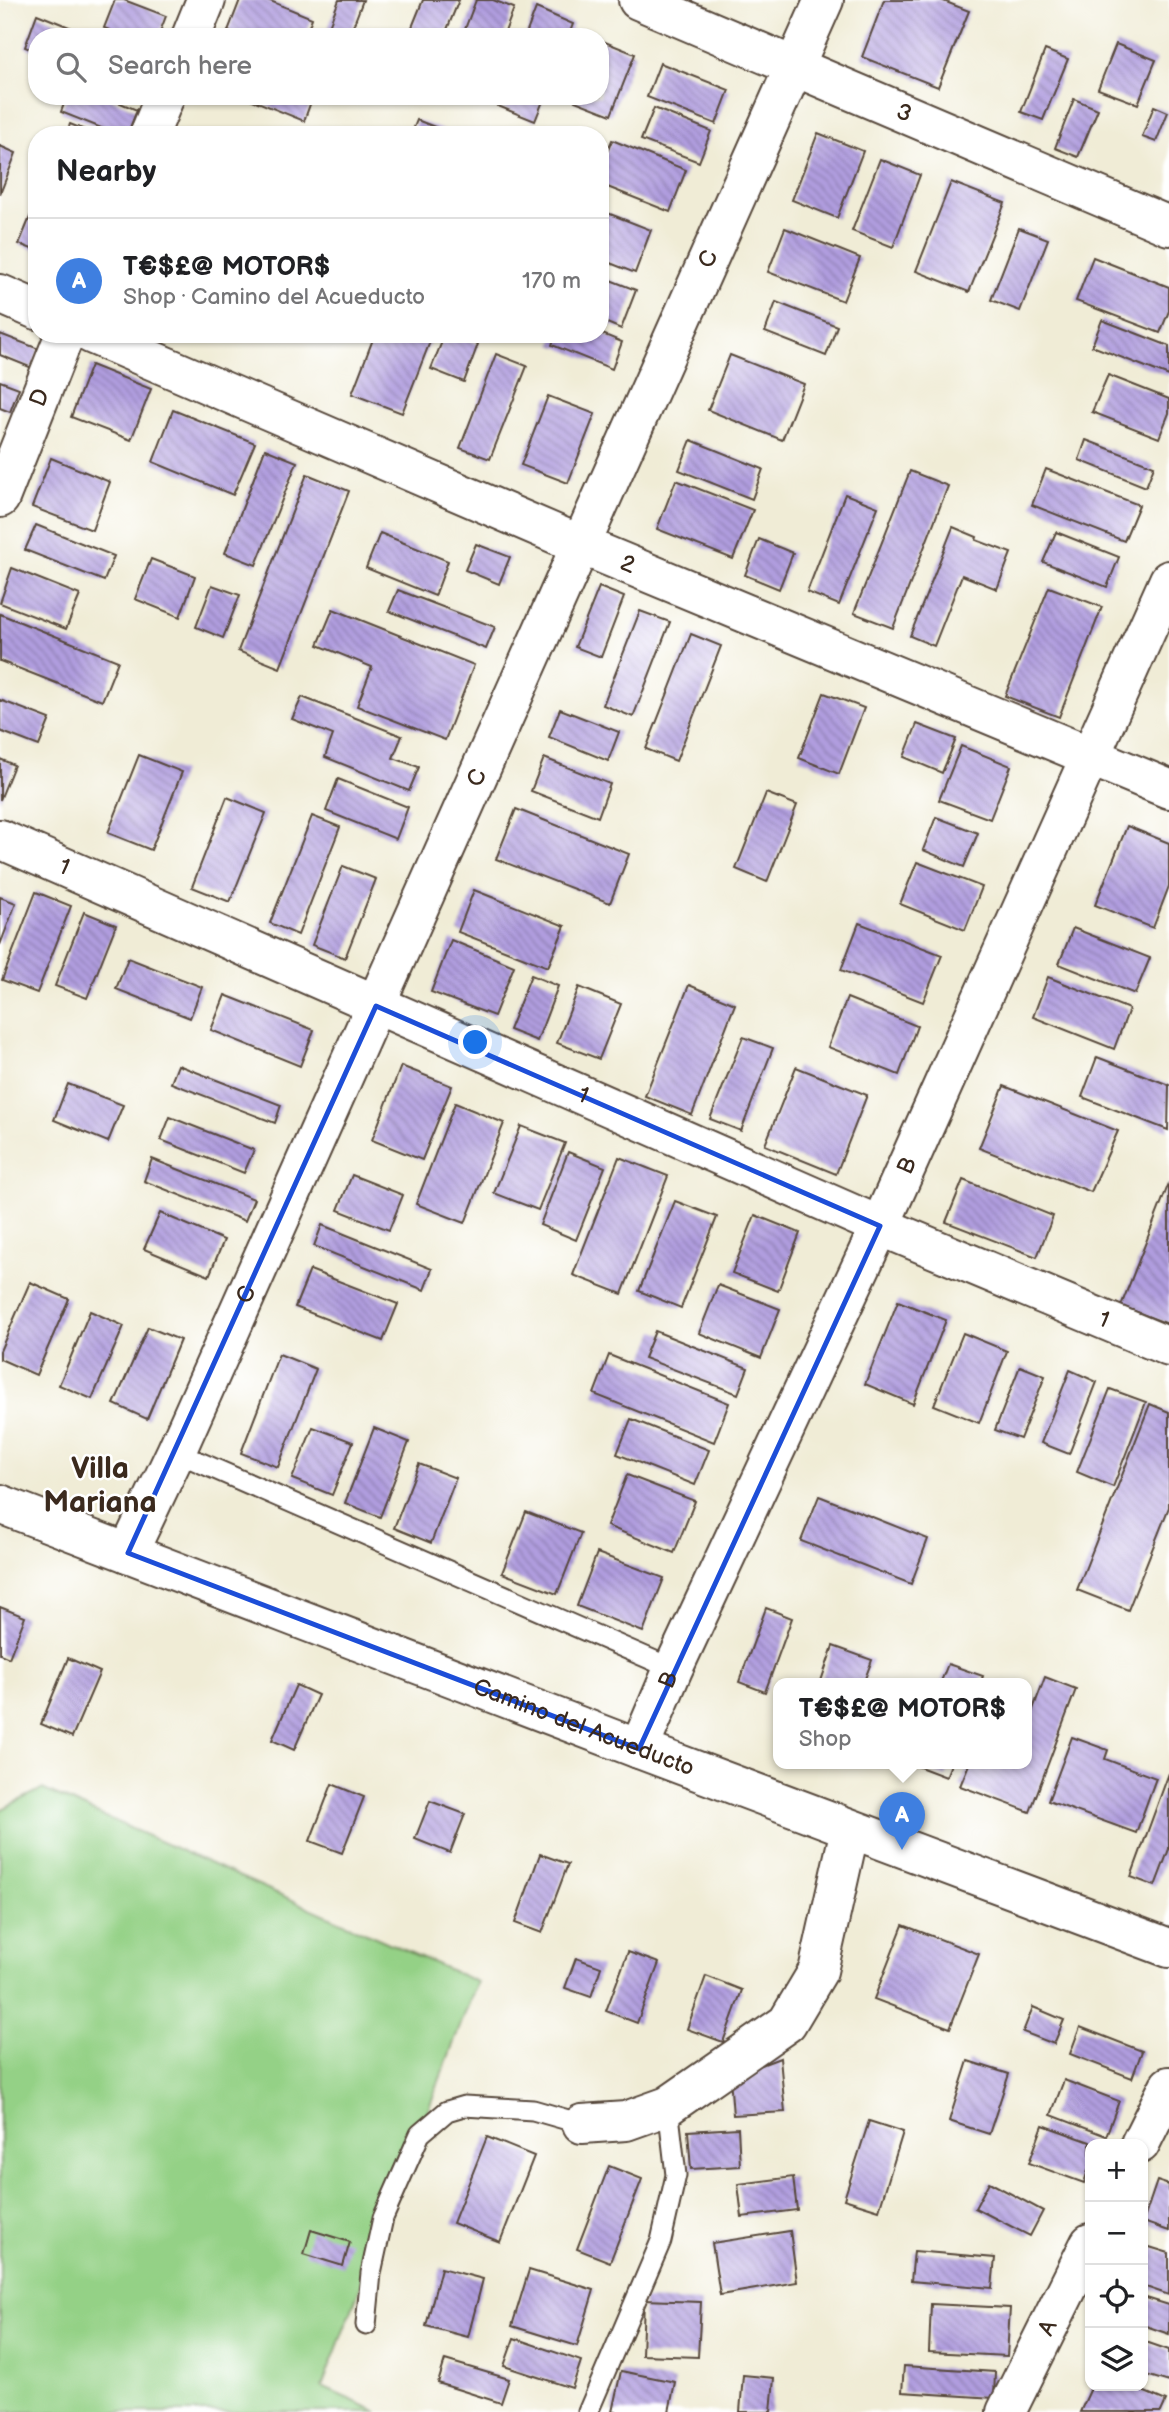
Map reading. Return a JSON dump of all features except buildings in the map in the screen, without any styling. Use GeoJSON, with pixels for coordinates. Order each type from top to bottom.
{"type":"FeatureCollection","features":[{"type":"Feature","properties":{"kind":"street"},"geometry":{"type":"LineString","coordinates":[[195,28],[206,0]]}},
{"type":"Feature","properties":{"kind":"street","name":"3"},"geometry":{"type":"LineString","coordinates":[[638,0],[1169,226]]}},
{"type":"Feature","properties":{"kind":"street","name":"C"},"geometry":{"type":"LineString","coordinates":[[128,1553],[376,1006],[824,0]]}},
{"type":"Feature","properties":{"kind":"street"},"geometry":{"type":"LineString","coordinates":[[153,126],[162,105]]}},
{"type":"Feature","properties":{"kind":"street"},"geometry":{"type":"LineString","coordinates":[[0,294],[28,306]]}},
{"type":"Feature","properties":{"kind":"street","name":"D"},"geometry":{"type":"LineString","coordinates":[[0,498],[61,343]]}},
{"type":"Feature","properties":{"kind":"street","name":"2"},"geometry":{"type":"LineString","coordinates":[[112,343],[581,545],[1169,789]]}},
{"type":"Feature","properties":{"kind":"street","name":"B"},"geometry":{"type":"LineString","coordinates":[[639,1749],[673,1669],[880,1226],[1169,580]]}},
{"type":"Feature","properties":{"kind":"street","name":"1"},"geometry":{"type":"LineString","coordinates":[[0,839],[880,1226],[1169,1347]]}},
{"type":"Feature","properties":{"kind":"street","name":"Camino del Acueducto"},"geometry":{"type":"LineString","coordinates":[[0,1504],[639,1749],[1169,1948]]}},
{"type":"Feature","properties":{"kind":"street"},"geometry":{"type":"LineString","coordinates":[[582,2124],[626,2121],[668,2106],[787,2024],[818,1971],[850,1829]]}},
{"type":"Feature","properties":{"kind":"street"},"geometry":{"type":"LineString","coordinates":[[1143,2139],[1169,2087]]}},
{"type":"Feature","properties":{"kind":"street","name":"A"},"geometry":{"type":"LineString","coordinates":[[1006,2412],[1085,2253]]}},
{"type":"Feature","properties":{"kind":"lane"},"geometry":{"type":"LineString","coordinates":[[176,1452],[673,1669]]}},
{"type":"Feature","properties":{"kind":"lane"},"geometry":{"type":"LineString","coordinates":[[366,2325],[371,2273],[383,2218],[420,2134],[447,2111],[464,2106],[533,2110],[582,2124]]}},
{"type":"Feature","properties":{"kind":"lane"},"geometry":{"type":"LineString","coordinates":[[588,2412],[661,2241],[676,2175],[668,2106]]}},
{"type":"Feature","properties":{"kind":"highlighted area"},"geometry":{"type":"Polygon","coordinates":[[[376,1006],[880,1226],[639,1749],[128,1553],[376,1006]]]}},
{"type":"Feature","properties":{"kind":"green space"},"geometry":{"type":"Polygon","coordinates":[[[42,1789],[477,1982],[322,2387],[378,2412],[0,2412],[0,1810],[42,1789]]]}},
{"type":"Feature","properties":{"kind":"place","name":"T€$£@ MOTOR$"},"geometry":{"type":"Point","coordinates":[902,1850]}},
{"type":"Feature","properties":{"kind":"district","name":"Villa Mariana"},"geometry":{"type":"Point","coordinates":[100,1486]}}]}
